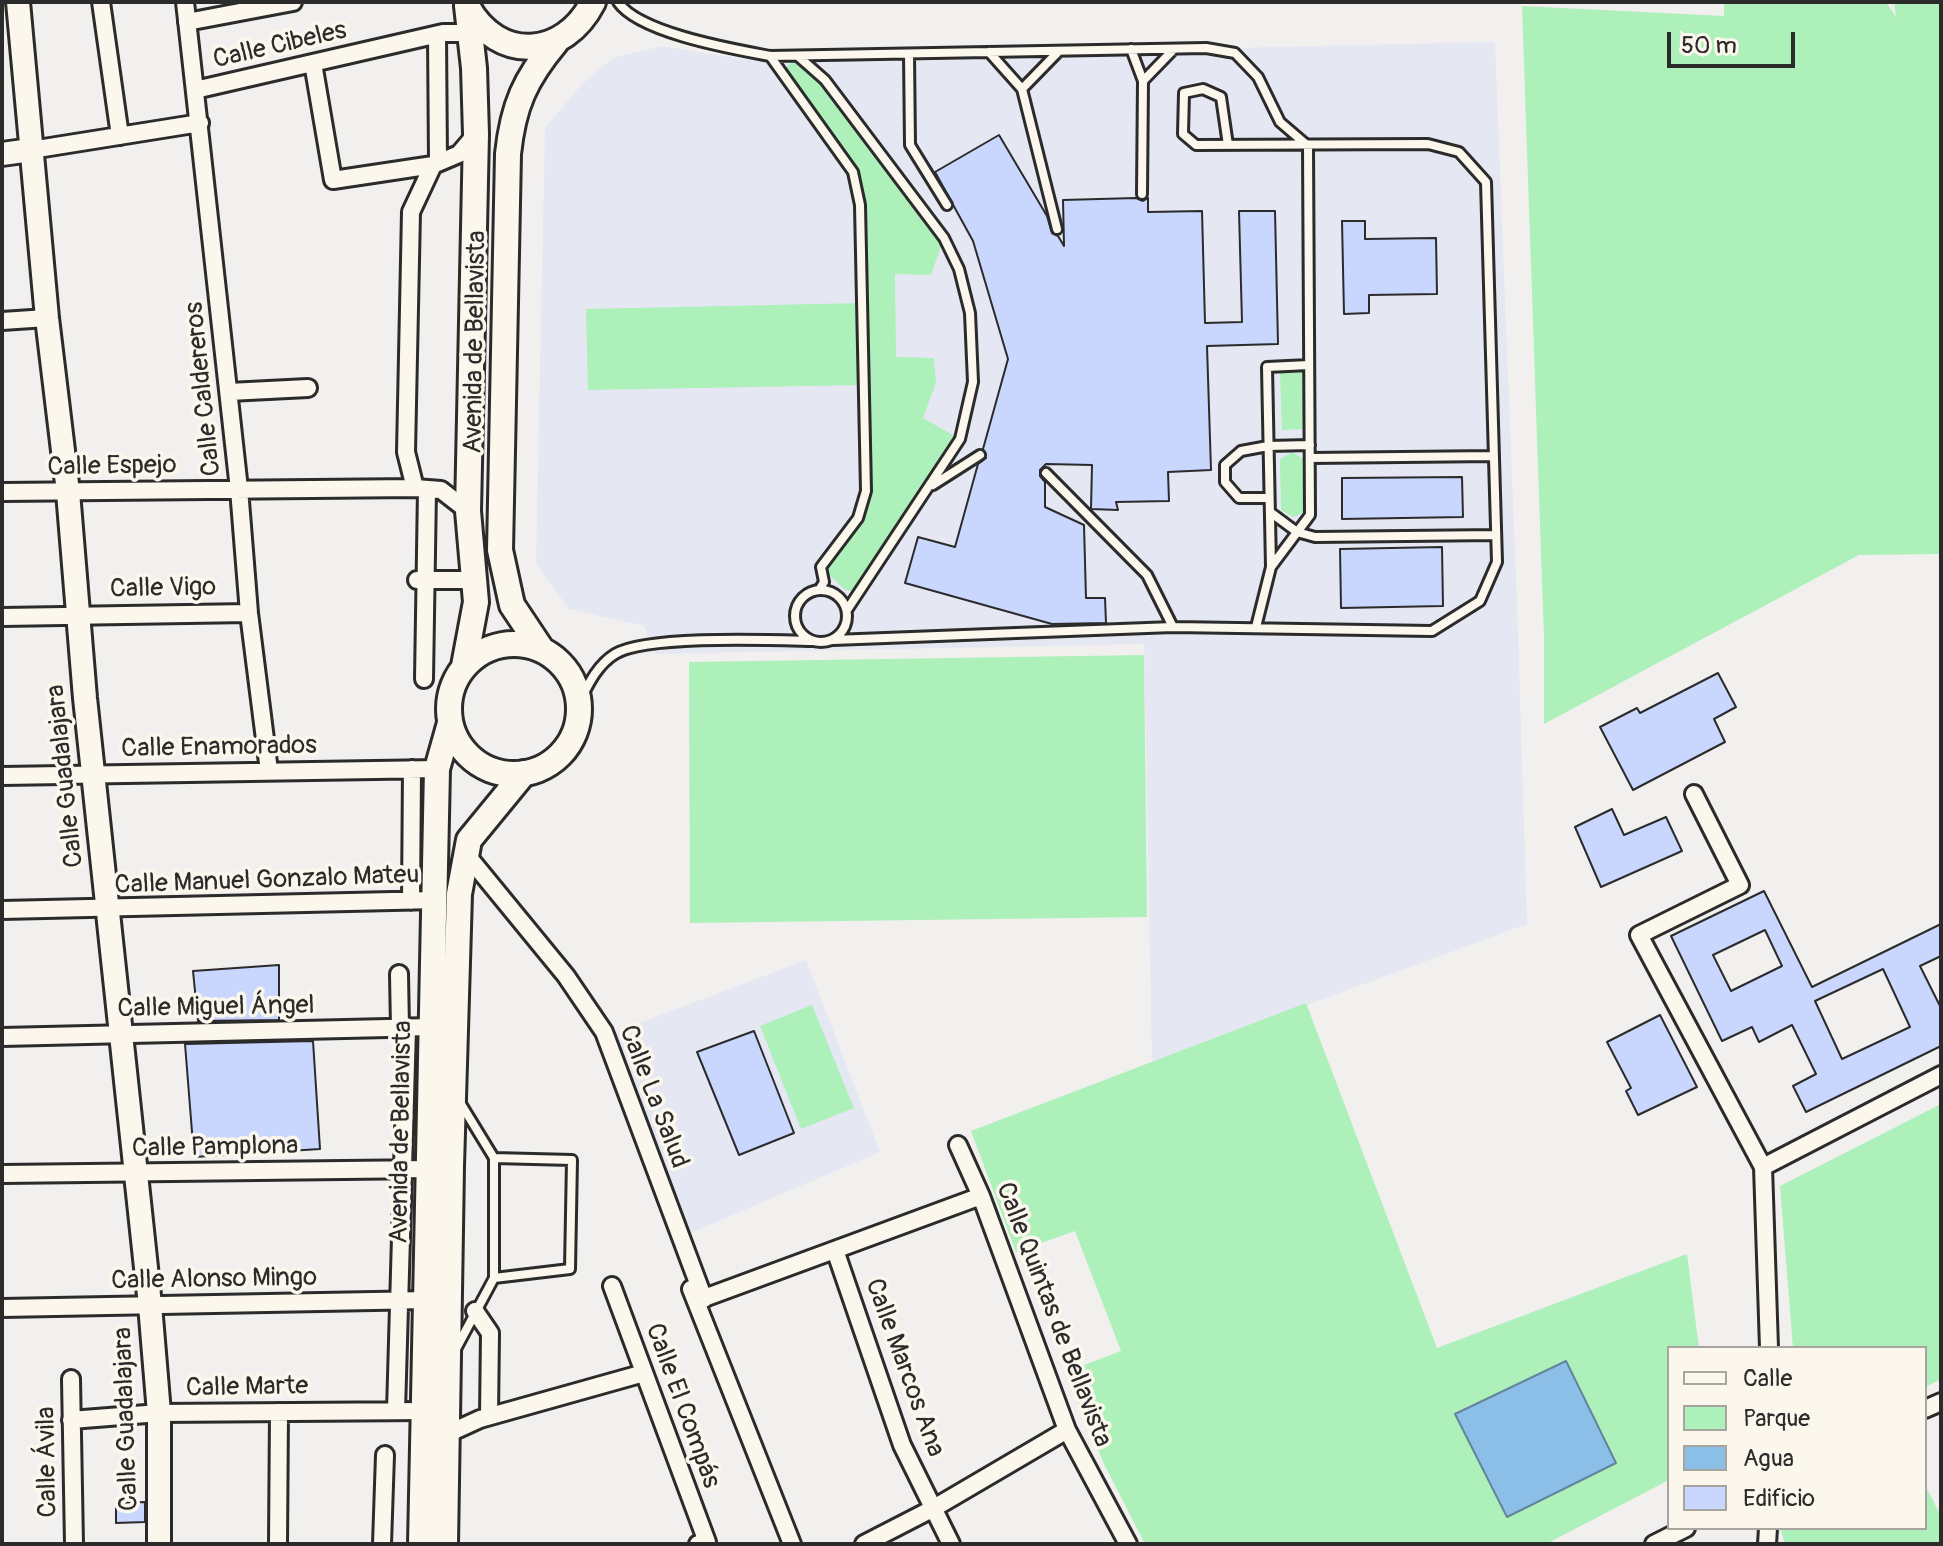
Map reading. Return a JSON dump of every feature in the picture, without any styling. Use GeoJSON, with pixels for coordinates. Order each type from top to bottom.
{"type":"FeatureCollection","features":[{"type":"Feature","properties":{"kind":"main road","name":"Avenida de Bellavista"},"geometry":{"type":"LineString","coordinates":[[540,647],[512,605],[500,550],[508,154],[517,102],[527,81],[556,42],[583,20],[593,2]]}},
{"type":"Feature","properties":{"kind":"main road","name":"Avenida de Bellavista"},"geometry":{"type":"LineString","coordinates":[[464,666],[476,602],[468,511],[476,134],[474,68],[466,4]]}},
{"type":"Feature","properties":{"kind":"main road"},"geometry":{"type":"LineString","coordinates":[[466,4],[487,33],[502,41],[535,47],[556,42]]}},
{"type":"Feature","properties":{"kind":"main road"},"geometry":{"type":"LineString","coordinates":[[515,643],[540,647],[569,673],[579,703],[576,729],[567,747],[547,765],[524,773],[502,773],[481,765],[464,751],[450,723],[451,690],[464,666],[480,653],[515,643]]}},
{"type":"Feature","properties":{"kind":"main road","name":"Avenida de Bellavista"},"geometry":{"type":"LineString","coordinates":[[421,1544],[429,1169],[413,1027],[436,900],[437,769],[450,723]]}},
{"type":"Feature","properties":{"kind":"main road","name":"Avenida de Bellavista"},"geometry":{"type":"LineString","coordinates":[[445,1544],[459,894],[469,840],[524,773]]}},
{"type":"Feature","properties":{"kind":"street","name":"Calle Guadalajara"},"geometry":{"type":"LineString","coordinates":[[18,2],[47,318],[68,492],[94,775],[150,1305],[159,1413],[159,1544]]}},
{"type":"Feature","properties":{"kind":"street"},"geometry":{"type":"LineString","coordinates":[[101,2],[120,136]]}},
{"type":"Feature","properties":{"kind":"street","name":"Calle Caldereros"},"geometry":{"type":"LineString","coordinates":[[185,2],[229,392],[249,613],[269,771]]}},
{"type":"Feature","properties":{"kind":"street"},"geometry":{"type":"LineString","coordinates":[[187,22],[293,2]]}},
{"type":"Feature","properties":{"kind":"street","name":"Calle Cibeles"},"geometry":{"type":"LineString","coordinates":[[195,90],[437,35],[470,33]]}},
{"type":"Feature","properties":{"kind":"street"},"geometry":{"type":"LineString","coordinates":[[424,679],[421,489],[406,452],[411,212],[436,164],[437,35]]}},
{"type":"Feature","properties":{"kind":"street"},"geometry":{"type":"LineString","coordinates":[[313,63],[333,180],[436,164],[459,154],[476,134]]}},
{"type":"Feature","properties":{"kind":"street"},"geometry":{"type":"LineString","coordinates":[[2,154],[200,123]]}},
{"type":"Feature","properties":{"kind":"street"},"geometry":{"type":"LineString","coordinates":[[2,321],[47,318]]}},
{"type":"Feature","properties":{"kind":"street"},"geometry":{"type":"LineString","coordinates":[[229,392],[308,388]]}},
{"type":"Feature","properties":{"kind":"street"},"geometry":{"type":"LineString","coordinates":[[421,489],[441,490],[468,511]]}},
{"type":"Feature","properties":{"kind":"street","name":"Calle Espejo"},"geometry":{"type":"LineString","coordinates":[[2,492],[421,489]]}},
{"type":"Feature","properties":{"kind":"street"},"geometry":{"type":"LineString","coordinates":[[421,580],[474,580]]}},
{"type":"Feature","properties":{"kind":"street","name":"Calle Vigo"},"geometry":{"type":"LineString","coordinates":[[2,617],[249,613]]}},
{"type":"Feature","properties":{"kind":"street"},"geometry":{"type":"LineString","coordinates":[[411,901],[412,769]]}},
{"type":"Feature","properties":{"kind":"street","name":"Calle Enamorados"},"geometry":{"type":"LineString","coordinates":[[2,776],[437,769]]}},
{"type":"Feature","properties":{"kind":"street"},"geometry":{"type":"LineString","coordinates":[[1694,794],[1740,885],[1639,935],[1763,1167],[1769,1346]]}},
{"type":"Feature","properties":{"kind":"street","name":"Calle La Salud"},"geometry":{"type":"LineString","coordinates":[[466,854],[566,976],[604,1032],[792,1544]]}},
{"type":"Feature","properties":{"kind":"street","name":"Calle Manuel Gonzalo Mateu"},"geometry":{"type":"LineString","coordinates":[[2,910],[436,900]]}},
{"type":"Feature","properties":{"kind":"street"},"geometry":{"type":"LineString","coordinates":[[399,974],[413,1027]]}},
{"type":"Feature","properties":{"kind":"street","name":"Calle Miguel Ángel"},"geometry":{"type":"LineString","coordinates":[[2,1037],[413,1027]]}},
{"type":"Feature","properties":{"kind":"street","name":"Avenida de Bellavista"},"geometry":{"type":"LineString","coordinates":[[396,1411],[403,1169],[413,1027]]}},
{"type":"Feature","properties":{"kind":"street"},"geometry":{"type":"LineString","coordinates":[[1763,1167],[1941,1075]]}},
{"type":"Feature","properties":{"kind":"street","name":"Calle Quintas de Bellavista"},"geometry":{"type":"LineString","coordinates":[[958,1145],[981,1196],[1067,1430],[1128,1544]]}},
{"type":"Feature","properties":{"kind":"street","name":"Calle Pamplona"},"geometry":{"type":"LineString","coordinates":[[2,1174],[429,1169]]}},
{"type":"Feature","properties":{"kind":"street"},"geometry":{"type":"LineString","coordinates":[[700,1300],[981,1196]]}},
{"type":"Feature","properties":{"kind":"street","name":"Calle Marcos Ana"},"geometry":{"type":"LineString","coordinates":[[835,1250],[902,1445],[951,1544]]}},
{"type":"Feature","properties":{"kind":"street","name":"Calle La Salud"},"geometry":{"type":"LineString","coordinates":[[676,1255],[700,1300]]}},
{"type":"Feature","properties":{"kind":"street","name":"Calle El Compás"},"geometry":{"type":"LineString","coordinates":[[612,1286],[702,1543]]}},
{"type":"Feature","properties":{"kind":"street","name":"Calle Alonso Mingo"},"geometry":{"type":"LineString","coordinates":[[2,1308],[427,1300]]}},
{"type":"Feature","properties":{"kind":"street"},"geometry":{"type":"LineString","coordinates":[[475,1311],[490,1333],[489,1416]]}},
{"type":"Feature","properties":{"kind":"street"},"geometry":{"type":"LineString","coordinates":[[445,1435],[489,1416],[644,1373]]}},
{"type":"Feature","properties":{"kind":"street","name":"Calle Ávila"},"geometry":{"type":"LineString","coordinates":[[71,1379],[74,1544]]}},
{"type":"Feature","properties":{"kind":"street","name":"Calle Marte"},"geometry":{"type":"LineString","coordinates":[[71,1420],[159,1413],[425,1411]]}},
{"type":"Feature","properties":{"kind":"street"},"geometry":{"type":"LineString","coordinates":[[278,1544],[279,1412]]}},
{"type":"Feature","properties":{"kind":"street"},"geometry":{"type":"LineString","coordinates":[[864,1544],[934,1508],[1067,1430]]}},
{"type":"Feature","properties":{"kind":"street"},"geometry":{"type":"LineString","coordinates":[[382,1540],[385,1455]]}},
{"type":"Feature","properties":{"kind":"street"},"geometry":{"type":"LineString","coordinates":[[1654,1544],[1682,1530]]}},
{"type":"Feature","properties":{"kind":"lane"},"geometry":{"type":"LineString","coordinates":[[618,2],[629,15],[647,25],[770,56],[1206,48],[1235,53],[1258,77],[1280,122],[1308,146],[1310,515],[1271,567]]}},
{"type":"Feature","properties":{"kind":"lane"},"geometry":{"type":"LineString","coordinates":[[1131,49],[1143,81],[1142,194]]}},
{"type":"Feature","properties":{"kind":"lane"},"geometry":{"type":"LineString","coordinates":[[1143,81],[1175,49]]}},
{"type":"Feature","properties":{"kind":"lane"},"geometry":{"type":"LineString","coordinates":[[1022,89],[1059,51]]}},
{"type":"Feature","properties":{"kind":"lane"},"geometry":{"type":"LineString","coordinates":[[989,52],[1022,89],[1057,229]]}},
{"type":"Feature","properties":{"kind":"lane"},"geometry":{"type":"LineString","coordinates":[[909,54],[910,145],[947,205]]}},
{"type":"Feature","properties":{"kind":"lane"},"geometry":{"type":"LineString","coordinates":[[770,56],[853,172],[860,205],[866,491],[858,518],[821,567],[824,582],[819,590],[803,597],[795,612],[798,629],[812,641]]}},
{"type":"Feature","properties":{"kind":"lane"},"geometry":{"type":"LineString","coordinates":[[799,57],[825,80],[944,238],[959,269],[970,313],[973,382],[960,439],[847,610],[845,627],[833,640]]}},
{"type":"Feature","properties":{"kind":"lane"},"geometry":{"type":"LineString","coordinates":[[579,703],[599,668],[617,653],[665,644],[734,640],[826,642],[1173,627],[1432,631],[1480,601],[1497,562],[1486,182],[1459,152],[1428,144],[1308,146],[1196,145],[1183,134],[1184,93],[1203,89],[1221,97],[1228,145]]}},
{"type":"Feature","properties":{"kind":"lane"},"geometry":{"type":"LineString","coordinates":[[1256,627],[1271,567],[1267,367],[1309,365]]}},
{"type":"Feature","properties":{"kind":"lane"},"geometry":{"type":"LineString","coordinates":[[1269,498],[1239,498],[1225,482],[1225,465],[1241,451],[1268,446],[1310,445]]}},
{"type":"Feature","properties":{"kind":"lane"},"geometry":{"type":"LineString","coordinates":[[929,488],[980,455]]}},
{"type":"Feature","properties":{"kind":"lane"},"geometry":{"type":"LineString","coordinates":[[1310,458],[1494,456]]}},
{"type":"Feature","properties":{"kind":"lane"},"geometry":{"type":"LineString","coordinates":[[1046,473],[1147,575],[1173,627]]}},
{"type":"Feature","properties":{"kind":"lane"},"geometry":{"type":"LineString","coordinates":[[1270,512],[1297,532],[1315,537],[1496,535]]}},
{"type":"Feature","properties":{"kind":"lane"},"geometry":{"type":"LineString","coordinates":[[819,590],[833,593],[847,610]]}},
{"type":"Feature","properties":{"kind":"lane"},"geometry":{"type":"LineString","coordinates":[[448,1366],[494,1278],[494,1158],[454,1089]]}},
{"type":"Feature","properties":{"kind":"lane"},"geometry":{"type":"LineString","coordinates":[[494,1158],[572,1160],[570,1269],[494,1278]]}},
{"type":"Feature","properties":{"kind":"shaded area"},"geometry":{"type":"Polygon","coordinates":[[[1495,42],[1527,924],[1152,1062],[1144,644],[656,654],[644,626],[569,609],[536,564],[545,128],[582,84],[613,58],[662,46],[742,59],[1495,42]]]}},
{"type":"Feature","properties":{"kind":"shaded area"},"geometry":{"type":"Polygon","coordinates":[[[806,960],[880,1152],[686,1235],[597,1043],[613,1033],[806,960]]]}},
{"type":"Feature","properties":{"kind":"green space"},"geometry":{"type":"Polygon","coordinates":[[[1724,2],[1886,2],[1896,17],[1894,2],[1941,2],[1941,554],[1859,555],[1544,724],[1544,639],[1522,6],[1724,16],[1724,2]]]}},
{"type":"Feature","properties":{"kind":"green space"},"geometry":{"type":"Polygon","coordinates":[[[799,57],[825,80],[944,238],[931,275],[895,274],[896,357],[934,358],[936,383],[923,418],[960,439],[858,593],[844,589],[821,567],[858,518],[866,491],[864,385],[588,390],[586,309],[863,303],[860,205],[853,172],[786,80],[787,66],[799,57]]]}},
{"type":"Feature","properties":{"kind":"green space"},"geometry":{"type":"Polygon","coordinates":[[[1303,372],[1305,429],[1282,430],[1280,373],[1303,372]]]}},
{"type":"Feature","properties":{"kind":"green space"},"geometry":{"type":"Polygon","coordinates":[[[1292,452],[1305,460],[1304,512],[1293,517],[1281,510],[1280,459],[1292,452]]]}},
{"type":"Feature","properties":{"kind":"green space"},"geometry":{"type":"Polygon","coordinates":[[[1144,655],[1147,917],[690,923],[689,662],[1144,655]]]}},
{"type":"Feature","properties":{"kind":"green space"},"geometry":{"type":"Polygon","coordinates":[[[1306,1003],[1437,1348],[1687,1254],[1699,1346],[1667,1346],[1667,1481],[1546,1544],[1145,1544],[1104,1464],[1066,1372],[1121,1351],[1075,1231],[1016,1252],[971,1131],[1306,1003]]]}},
{"type":"Feature","properties":{"kind":"green space"},"geometry":{"type":"Polygon","coordinates":[[[812,1005],[854,1108],[801,1129],[760,1026],[812,1005]]]}},
{"type":"Feature","properties":{"kind":"green space"},"geometry":{"type":"Polygon","coordinates":[[[1941,1104],[1941,1379],[1927,1386],[1927,1346],[1793,1346],[1780,1186],[1941,1104]]]}},
{"type":"Feature","properties":{"kind":"green space"},"geometry":{"type":"Polygon","coordinates":[[[1927,1489],[1941,1516],[1941,1544],[1785,1544],[1781,1530],[1927,1530],[1927,1489]]]}},
{"type":"Feature","properties":{"kind":"water"},"geometry":{"type":"Polygon","coordinates":[[[1566,1361],[1616,1463],[1507,1517],[1455,1414],[1566,1361]]]}},
{"type":"Feature","properties":{"kind":"building"},"geometry":{"type":"Polygon","coordinates":[[[999,135],[1047,216],[1052,233],[1064,246],[1063,200],[1136,198],[1143,201],[1148,198],[1148,212],[1202,211],[1205,323],[1242,322],[1239,211],[1275,211],[1278,344],[1207,346],[1211,470],[1168,472],[1169,501],[1116,502],[1118,510],[1091,509],[1092,465],[1046,464],[1040,470],[1045,482],[1045,507],[1084,525],[1086,598],[1105,598],[1106,623],[1052,624],[905,583],[918,537],[955,547],[978,464],[986,458],[983,449],[1008,359],[973,241],[935,172],[999,135]]]}},
{"type":"Feature","properties":{"kind":"building"},"geometry":{"type":"Polygon","coordinates":[[[1342,221],[1365,221],[1365,239],[1436,238],[1437,294],[1369,295],[1369,313],[1344,314],[1342,221]]]}},
{"type":"Feature","properties":{"kind":"building"},"geometry":{"type":"Polygon","coordinates":[[[1462,477],[1463,517],[1342,519],[1342,478],[1462,477]]]}},
{"type":"Feature","properties":{"kind":"building"},"geometry":{"type":"Polygon","coordinates":[[[1442,547],[1443,606],[1341,608],[1340,549],[1442,547]]]}},
{"type":"Feature","properties":{"kind":"building"},"geometry":{"type":"Polygon","coordinates":[[[1718,673],[1736,707],[1714,719],[1725,742],[1633,790],[1600,727],[1637,708],[1640,713],[1718,673]]]}},
{"type":"Feature","properties":{"kind":"building"},"geometry":{"type":"Polygon","coordinates":[[[1612,809],[1624,835],[1666,817],[1682,851],[1601,887],[1575,827],[1612,809]]]}},
{"type":"Feature","properties":{"kind":"building"},"geometry":{"type":"Polygon","coordinates":[[[1764,891],[1812,987],[1941,924],[1941,956],[1920,966],[1941,1008],[1941,1046],[1806,1112],[1793,1086],[1816,1074],[1792,1025],[1759,1042],[1752,1027],[1722,1041],[1671,936],[1764,891]],[[1765,930],[1713,955],[1731,991],[1782,966],[1765,930]],[[1883,969],[1815,1001],[1842,1059],[1910,1027],[1883,969]]]}},
{"type":"Feature","properties":{"kind":"building"},"geometry":{"type":"Polygon","coordinates":[[[279,965],[279,1020],[198,1021],[193,971],[279,965]]]}},
{"type":"Feature","properties":{"kind":"building"},"geometry":{"type":"Polygon","coordinates":[[[1660,1015],[1697,1087],[1638,1115],[1626,1091],[1631,1088],[1607,1042],[1660,1015]]]}},
{"type":"Feature","properties":{"kind":"building"},"geometry":{"type":"Polygon","coordinates":[[[754,1031],[794,1133],[739,1155],[697,1052],[754,1031]]]}},
{"type":"Feature","properties":{"kind":"building"},"geometry":{"type":"Polygon","coordinates":[[[313,1041],[320,1149],[194,1157],[185,1044],[313,1041]]]}},
{"type":"Feature","properties":{"kind":"building"},"geometry":{"type":"Polygon","coordinates":[[[145,1502],[145,1522],[116,1523],[116,1503],[145,1502]]]}}]}
